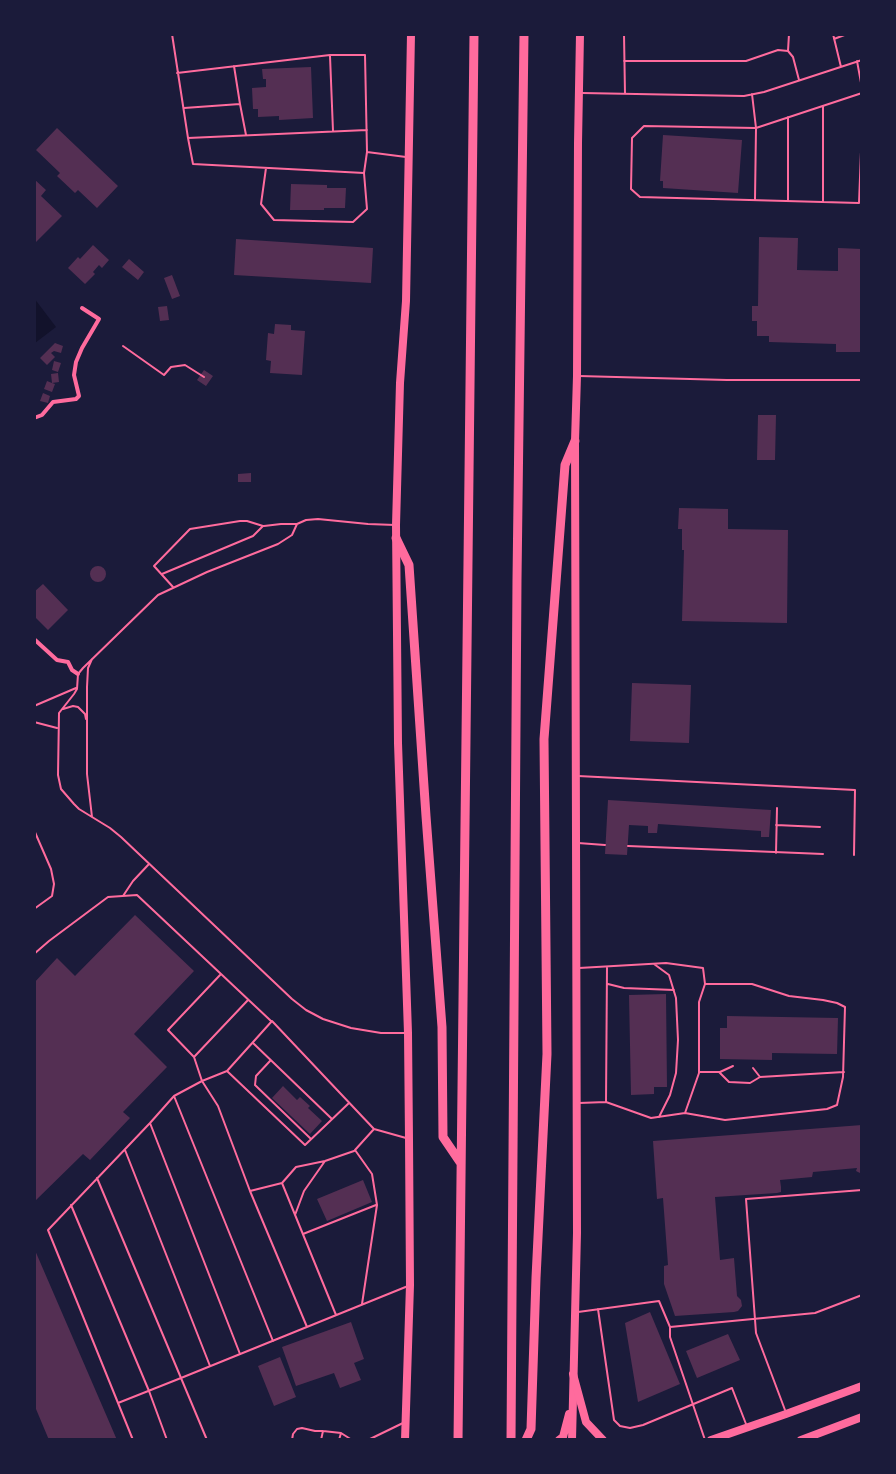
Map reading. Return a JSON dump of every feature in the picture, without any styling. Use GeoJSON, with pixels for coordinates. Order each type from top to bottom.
{"type":"FeatureCollection","features":[{"type":"Feature","properties":{"kind":"highway"},"geometry":{"type":"LineString","coordinates":[[458,1440],[474,34]]}},
{"type":"Feature","properties":{"kind":"highway"},"geometry":{"type":"LineString","coordinates":[[511,1440],[517,591],[524,34]]}},
{"type":"Feature","properties":{"kind":"highway"},"geometry":{"type":"LineString","coordinates":[[526,1440],[531,1429],[547,1054],[544,739],[565,465],[575,441]]}},
{"type":"Feature","properties":{"kind":"highway"},"geometry":{"type":"LineString","coordinates":[[396,538],[409,566],[442,1027],[443,1137],[460,1163]]}},
{"type":"Feature","properties":{"kind":"main road"},"geometry":{"type":"LineString","coordinates":[[405,1440],[410,1285],[408,1033],[398,743],[396,525],[400,390],[406,301],[410,34]]}},
{"type":"Feature","properties":{"kind":"main road"},"geometry":{"type":"LineString","coordinates":[[572,1440],[577,1233],[575,441],[580,34]]}},
{"type":"Feature","properties":{"kind":"main road"},"geometry":{"type":"LineString","coordinates":[[573,1374],[586,1422],[603,1440]]}},
{"type":"Feature","properties":{"kind":"main road"},"geometry":{"type":"LineString","coordinates":[[711,1440],[861,1386]]}},
{"type":"Feature","properties":{"kind":"main road"},"geometry":{"type":"LineString","coordinates":[[559,1440],[563,1437],[572,1404]]}},
{"type":"Feature","properties":{"kind":"main road"},"geometry":{"type":"LineString","coordinates":[[801,1440],[861,1417]]}},
{"type":"Feature","properties":{"kind":"street"},"geometry":{"type":"LineString","coordinates":[[34,418],[42,415],[53,402],[76,399],[79,396],[74,375],[76,362],[99,319],[82,308]]}},
{"type":"Feature","properties":{"kind":"street"},"geometry":{"type":"LineString","coordinates":[[34,639],[57,660],[68,662],[72,670],[78,674]]}},
{"type":"Feature","properties":{"kind":"lane"},"geometry":{"type":"LineString","coordinates":[[172,34],[182,108],[193,164],[364,173]]}},
{"type":"Feature","properties":{"kind":"lane"},"geometry":{"type":"LineString","coordinates":[[624,34],[625,94]]}},
{"type":"Feature","properties":{"kind":"lane"},"geometry":{"type":"LineString","coordinates":[[789,34],[788,51],[793,57],[799,81]]}},
{"type":"Feature","properties":{"kind":"lane"},"geometry":{"type":"LineString","coordinates":[[833,34],[841,67]]}},
{"type":"Feature","properties":{"kind":"lane"},"geometry":{"type":"LineString","coordinates":[[834,39],[847,34]]}},
{"type":"Feature","properties":{"kind":"lane"},"geometry":{"type":"LineString","coordinates":[[624,61],[746,61],[778,50],[788,51]]}},
{"type":"Feature","properties":{"kind":"lane"},"geometry":{"type":"LineString","coordinates":[[177,73],[330,55],[365,55],[367,152],[364,173],[367,209],[353,222],[273,220],[261,204],[266,168]]}},
{"type":"Feature","properties":{"kind":"lane"},"geometry":{"type":"LineString","coordinates":[[330,55],[333,131]]}},
{"type":"Feature","properties":{"kind":"lane"},"geometry":{"type":"LineString","coordinates":[[579,93],[744,96],[799,81],[861,60]]}},
{"type":"Feature","properties":{"kind":"lane"},"geometry":{"type":"LineString","coordinates":[[857,61],[861,88]]}},
{"type":"Feature","properties":{"kind":"lane"},"geometry":{"type":"LineString","coordinates":[[234,66],[246,135]]}},
{"type":"Feature","properties":{"kind":"lane"},"geometry":{"type":"LineString","coordinates":[[861,93],[756,128],[644,126],[632,138],[631,189],[640,197],[859,203],[861,126]]}},
{"type":"Feature","properties":{"kind":"lane"},"geometry":{"type":"LineString","coordinates":[[752,94],[756,128],[755,200]]}},
{"type":"Feature","properties":{"kind":"lane"},"geometry":{"type":"LineString","coordinates":[[182,108],[240,104]]}},
{"type":"Feature","properties":{"kind":"lane"},"geometry":{"type":"LineString","coordinates":[[823,202],[824,106]]}},
{"type":"Feature","properties":{"kind":"lane"},"geometry":{"type":"LineString","coordinates":[[788,117],[788,201]]}},
{"type":"Feature","properties":{"kind":"lane"},"geometry":{"type":"LineString","coordinates":[[188,138],[367,130]]}},
{"type":"Feature","properties":{"kind":"lane"},"geometry":{"type":"LineString","coordinates":[[367,152],[408,157]]}},
{"type":"Feature","properties":{"kind":"lane"},"geometry":{"type":"LineString","coordinates":[[577,376],[785,381],[861,380]]}},
{"type":"Feature","properties":{"kind":"lane"},"geometry":{"type":"LineString","coordinates":[[174,587],[154,566],[190,529],[240,521],[263,526],[297,524],[306,520],[318,519],[396,525]]}},
{"type":"Feature","properties":{"kind":"lane"},"geometry":{"type":"LineString","coordinates":[[297,524],[292,535],[278,544],[207,572],[158,595],[82,668],[78,674],[77,688],[60,711],[58,718],[58,775],[61,789],[74,804],[110,828],[306,1010],[351,1028],[381,1033],[408,1033]]}},
{"type":"Feature","properties":{"kind":"lane"},"geometry":{"type":"LineString","coordinates":[[162,574],[254,536],[263,526]]}},
{"type":"Feature","properties":{"kind":"lane"},"geometry":{"type":"LineString","coordinates":[[92,817],[87,774],[87,672],[97,653]]}},
{"type":"Feature","properties":{"kind":"lane"},"geometry":{"type":"LineString","coordinates":[[34,706],[77,688]]}},
{"type":"Feature","properties":{"kind":"lane"},"geometry":{"type":"LineString","coordinates":[[60,711],[72,706],[78,708],[85,714],[87,721]]}},
{"type":"Feature","properties":{"kind":"lane"},"geometry":{"type":"LineString","coordinates":[[34,722],[57,728]]}},
{"type":"Feature","properties":{"kind":"lane"},"geometry":{"type":"LineString","coordinates":[[575,776],[855,790],[854,855]]}},
{"type":"Feature","properties":{"kind":"lane"},"geometry":{"type":"LineString","coordinates":[[776,853],[777,808]]}},
{"type":"Feature","properties":{"kind":"lane"},"geometry":{"type":"LineString","coordinates":[[776,825],[820,826]]}},
{"type":"Feature","properties":{"kind":"lane"},"geometry":{"type":"LineString","coordinates":[[34,830],[51,869],[54,884],[52,896],[34,909]]}},
{"type":"Feature","properties":{"kind":"lane"},"geometry":{"type":"LineString","coordinates":[[576,843],[605,845]]}},
{"type":"Feature","properties":{"kind":"lane"},"geometry":{"type":"LineString","coordinates":[[628,846],[823,854]]}},
{"type":"Feature","properties":{"kind":"lane"},"geometry":{"type":"LineString","coordinates":[[123,896],[149,864]]}},
{"type":"Feature","properties":{"kind":"lane"},"geometry":{"type":"LineString","coordinates":[[34,954],[108,897],[137,895],[272,1021],[374,1129],[409,1139]]}},
{"type":"Feature","properties":{"kind":"lane"},"geometry":{"type":"LineString","coordinates":[[576,968],[666,963],[703,968],[705,984],[699,1002],[699,1072],[685,1113]]}},
{"type":"Feature","properties":{"kind":"lane"},"geometry":{"type":"LineString","coordinates":[[654,964],[669,975],[674,990],[678,1040],[676,1073],[670,1095],[659,1117]]}},
{"type":"Feature","properties":{"kind":"lane"},"geometry":{"type":"LineString","coordinates":[[606,1102],[607,966]]}},
{"type":"Feature","properties":{"kind":"lane"},"geometry":{"type":"LineString","coordinates":[[221,974],[168,1030],[194,1057],[202,1081],[218,1106],[250,1191],[307,1327]]}},
{"type":"Feature","properties":{"kind":"lane"},"geometry":{"type":"LineString","coordinates":[[607,984],[624,988],[674,990]]}},
{"type":"Feature","properties":{"kind":"lane"},"geometry":{"type":"LineString","coordinates":[[576,1103],[606,1102],[651,1118],[685,1113],[725,1120],[827,1109],[837,1105],[844,1072],[844,1007],[823,1000],[789,996],[752,984],[705,984]]}},
{"type":"Feature","properties":{"kind":"lane"},"geometry":{"type":"LineString","coordinates":[[194,1057],[248,1000]]}},
{"type":"Feature","properties":{"kind":"lane"},"geometry":{"type":"LineString","coordinates":[[133,1440],[48,1230],[174,1096],[227,1071],[272,1021]]}},
{"type":"Feature","properties":{"kind":"lane"},"geometry":{"type":"LineString","coordinates":[[252,1043],[332,1119]]}},
{"type":"Feature","properties":{"kind":"lane"},"geometry":{"type":"LineString","coordinates":[[270,1061],[256,1076],[255,1085],[311,1139]]}},
{"type":"Feature","properties":{"kind":"lane"},"geometry":{"type":"LineString","coordinates":[[699,1072],[718,1072],[733,1066]]}},
{"type":"Feature","properties":{"kind":"lane"},"geometry":{"type":"LineString","coordinates":[[753,1068],[760,1077]]}},
{"type":"Feature","properties":{"kind":"lane"},"geometry":{"type":"LineString","coordinates":[[227,1071],[305,1145],[349,1103]]}},
{"type":"Feature","properties":{"kind":"lane"},"geometry":{"type":"LineString","coordinates":[[718,1072],[729,1082],[750,1083],[760,1077],[844,1072]]}},
{"type":"Feature","properties":{"kind":"lane"},"geometry":{"type":"LineString","coordinates":[[174,1096],[273,1341]]}},
{"type":"Feature","properties":{"kind":"lane"},"geometry":{"type":"LineString","coordinates":[[150,1123],[240,1354]]}},
{"type":"Feature","properties":{"kind":"lane"},"geometry":{"type":"LineString","coordinates":[[250,1191],[282,1183],[296,1167],[325,1161],[355,1150],[374,1129]]}},
{"type":"Feature","properties":{"kind":"lane"},"geometry":{"type":"LineString","coordinates":[[125,1150],[210,1366]]}},
{"type":"Feature","properties":{"kind":"lane"},"geometry":{"type":"LineString","coordinates":[[355,1150],[372,1174],[376,1205],[362,1305]]}},
{"type":"Feature","properties":{"kind":"lane"},"geometry":{"type":"LineString","coordinates":[[295,1215],[304,1191],[325,1161]]}},
{"type":"Feature","properties":{"kind":"lane"},"geometry":{"type":"LineString","coordinates":[[97,1178],[207,1440]]}},
{"type":"Feature","properties":{"kind":"lane"},"geometry":{"type":"LineString","coordinates":[[282,1183],[336,1316]]}},
{"type":"Feature","properties":{"kind":"lane"},"geometry":{"type":"LineString","coordinates":[[786,1414],[756,1333],[746,1199],[861,1190]]}},
{"type":"Feature","properties":{"kind":"lane"},"geometry":{"type":"LineString","coordinates":[[303,1234],[376,1205]]}},
{"type":"Feature","properties":{"kind":"lane"},"geometry":{"type":"LineString","coordinates":[[71,1206],[149,1391],[167,1440]]}},
{"type":"Feature","properties":{"kind":"lane"},"geometry":{"type":"LineString","coordinates":[[118,1403],[410,1285]]}},
{"type":"Feature","properties":{"kind":"lane"},"geometry":{"type":"LineString","coordinates":[[670,1327],[815,1313],[861,1295]]}},
{"type":"Feature","properties":{"kind":"lane"},"geometry":{"type":"LineString","coordinates":[[575,1312],[659,1301],[670,1327],[670,1337],[705,1440]]}},
{"type":"Feature","properties":{"kind":"lane"},"geometry":{"type":"LineString","coordinates":[[598,1309],[614,1420],[620,1426],[630,1428],[643,1425],[732,1388],[748,1427]]}},
{"type":"Feature","properties":{"kind":"lane"},"geometry":{"type":"LineString","coordinates":[[369,1440],[406,1422]]}},
{"type":"Feature","properties":{"kind":"lane"},"geometry":{"type":"LineString","coordinates":[[292,1440],[297,1429],[302,1428],[341,1433],[352,1440]]}},
{"type":"Feature","properties":{"kind":"lane"},"geometry":{"type":"LineString","coordinates":[[321,1440],[323,1431]]}},
{"type":"Feature","properties":{"kind":"lane"},"geometry":{"type":"LineString","coordinates":[[339,1440],[341,1433]]}},
{"type":"Feature","properties":{"kind":"path"},"geometry":{"type":"LineString","coordinates":[[123,346],[164,375],[171,367],[185,365],[204,377]]}},
{"type":"Feature","properties":{"kind":"shaded area"},"geometry":{"type":"Polygon","coordinates":[[[34,298],[56,327],[35,343],[34,343],[34,298]]]}},
{"type":"Feature","properties":{"kind":"building"},"geometry":{"type":"Polygon","coordinates":[[[311,67],[313,118],[279,120],[279,116],[258,117],[258,109],[253,109],[252,88],[266,87],[262,69],[311,67]]]}},
{"type":"Feature","properties":{"kind":"building"},"geometry":{"type":"Polygon","coordinates":[[[57,128],[118,186],[97,208],[78,190],[75,193],[57,176],[60,173],[36,150],[57,128]]]}},
{"type":"Feature","properties":{"kind":"building"},"geometry":{"type":"Polygon","coordinates":[[[663,135],[742,140],[738,193],[663,188],[663,181],[660,181],[663,135]]]}},
{"type":"Feature","properties":{"kind":"building"},"geometry":{"type":"Polygon","coordinates":[[[34,179],[46,190],[41,196],[62,216],[34,244],[34,179]]]}},
{"type":"Feature","properties":{"kind":"building"},"geometry":{"type":"Polygon","coordinates":[[[291,184],[346,188],[345,208],[290,210],[291,184]]]}},
{"type":"Feature","properties":{"kind":"building"},"geometry":{"type":"Polygon","coordinates":[[[759,237],[798,238],[797,270],[838,271],[838,248],[862,249],[862,352],[836,352],[836,344],[769,342],[769,336],[757,336],[757,321],[752,321],[752,306],[758,306],[759,237]]]}},
{"type":"Feature","properties":{"kind":"building"},"geometry":{"type":"Polygon","coordinates":[[[236,239],[373,248],[371,283],[234,275],[236,239]]]}},
{"type":"Feature","properties":{"kind":"building"},"geometry":{"type":"Polygon","coordinates":[[[93,245],[109,260],[102,268],[99,265],[93,272],[95,274],[85,284],[68,268],[93,245]]]}},
{"type":"Feature","properties":{"kind":"building"},"geometry":{"type":"Polygon","coordinates":[[[129,259],[144,272],[138,280],[122,267],[129,259]]]}},
{"type":"Feature","properties":{"kind":"building"},"geometry":{"type":"Polygon","coordinates":[[[172,275],[180,296],[172,299],[164,278],[172,275]]]}},
{"type":"Feature","properties":{"kind":"building"},"geometry":{"type":"Polygon","coordinates":[[[167,306],[169,320],[160,321],[158,307],[167,306]]]}},
{"type":"Feature","properties":{"kind":"building"},"geometry":{"type":"Polygon","coordinates":[[[275,324],[291,325],[291,330],[305,331],[302,375],[270,373],[271,361],[266,360],[268,333],[274,334],[275,324]]]}},
{"type":"Feature","properties":{"kind":"building"},"geometry":{"type":"Polygon","coordinates":[[[55,343],[63,346],[61,353],[54,351],[51,353],[55,357],[47,365],[40,358],[55,343]]]}},
{"type":"Feature","properties":{"kind":"building"},"geometry":{"type":"Polygon","coordinates":[[[54,361],[61,363],[58,372],[52,370],[54,361]]]}},
{"type":"Feature","properties":{"kind":"building"},"geometry":{"type":"Polygon","coordinates":[[[204,370],[213,376],[206,386],[197,380],[204,370]]]}},
{"type":"Feature","properties":{"kind":"building"},"geometry":{"type":"Polygon","coordinates":[[[58,373],[59,382],[52,383],[51,374],[58,373]]]}},
{"type":"Feature","properties":{"kind":"building"},"geometry":{"type":"Polygon","coordinates":[[[47,381],[55,384],[52,392],[44,389],[47,381]]]}},
{"type":"Feature","properties":{"kind":"building"},"geometry":{"type":"Polygon","coordinates":[[[43,393],[50,396],[48,403],[40,401],[43,393]]]}},
{"type":"Feature","properties":{"kind":"building"},"geometry":{"type":"Polygon","coordinates":[[[758,415],[776,415],[775,460],[757,460],[758,415]]]}},
{"type":"Feature","properties":{"kind":"building"},"geometry":{"type":"Polygon","coordinates":[[[251,473],[251,482],[238,482],[238,474],[251,473]]]}},
{"type":"Feature","properties":{"kind":"building"},"geometry":{"type":"Polygon","coordinates":[[[679,508],[728,509],[728,529],[788,530],[787,623],[682,621],[684,550],[682,550],[682,529],[678,529],[679,508]]]}},
{"type":"Feature","properties":{"kind":"building"},"geometry":{"type":"Polygon","coordinates":[[[98,566],[104,568],[106,574],[104,580],[98,582],[92,580],[90,574],[92,568],[98,566]]]}},
{"type":"Feature","properties":{"kind":"building"},"geometry":{"type":"Polygon","coordinates":[[[43,584],[68,610],[48,630],[34,616],[34,592],[43,584]]]}},
{"type":"Feature","properties":{"kind":"building"},"geometry":{"type":"Polygon","coordinates":[[[632,683],[691,685],[689,743],[630,741],[632,683]]]}},
{"type":"Feature","properties":{"kind":"building"},"geometry":{"type":"Polygon","coordinates":[[[608,800],[771,810],[769,837],[761,837],[761,831],[658,824],[657,833],[648,833],[648,826],[629,825],[627,855],[605,854],[608,800]]]}},
{"type":"Feature","properties":{"kind":"building"},"geometry":{"type":"Polygon","coordinates":[[[135,915],[194,971],[134,1034],[167,1067],[123,1112],[130,1118],[90,1160],[83,1154],[34,1202],[34,983],[57,958],[75,976],[135,915]]]}},
{"type":"Feature","properties":{"kind":"building"},"geometry":{"type":"Polygon","coordinates":[[[666,994],[667,1087],[654,1087],[654,1094],[631,1095],[629,995],[666,994]]]}},
{"type":"Feature","properties":{"kind":"building"},"geometry":{"type":"Polygon","coordinates":[[[727,1016],[838,1018],[837,1054],[772,1053],[772,1060],[720,1059],[720,1028],[727,1028],[727,1016]]]}},
{"type":"Feature","properties":{"kind":"building"},"geometry":{"type":"Polygon","coordinates":[[[283,1086],[297,1100],[300,1097],[322,1121],[310,1134],[272,1098],[283,1086]]]}},
{"type":"Feature","properties":{"kind":"building"},"geometry":{"type":"Polygon","coordinates":[[[862,1125],[862,1174],[856,1171],[857,1168],[813,1172],[812,1177],[780,1180],[781,1192],[715,1197],[720,1260],[734,1258],[737,1296],[742,1306],[734,1312],[675,1316],[664,1284],[664,1266],[668,1265],[663,1198],[657,1199],[653,1141],[862,1125]]]}},
{"type":"Feature","properties":{"kind":"building"},"geometry":{"type":"Polygon","coordinates":[[[363,1180],[372,1202],[327,1221],[317,1199],[363,1180]]]}},
{"type":"Feature","properties":{"kind":"building"},"geometry":{"type":"Polygon","coordinates":[[[34,1248],[117,1440],[49,1440],[36,1409],[34,1409],[34,1248]]]}},
{"type":"Feature","properties":{"kind":"building"},"geometry":{"type":"Polygon","coordinates":[[[650,1312],[680,1384],[638,1402],[625,1323],[650,1312]]]}},
{"type":"Feature","properties":{"kind":"building"},"geometry":{"type":"Polygon","coordinates":[[[351,1322],[364,1359],[354,1363],[361,1380],[340,1388],[334,1373],[296,1386],[282,1347],[351,1322]]]}},
{"type":"Feature","properties":{"kind":"building"},"geometry":{"type":"Polygon","coordinates":[[[728,1334],[740,1360],[697,1378],[686,1351],[728,1334]]]}},
{"type":"Feature","properties":{"kind":"building"},"geometry":{"type":"Polygon","coordinates":[[[280,1357],[296,1397],[274,1406],[258,1366],[280,1357]]]}}]}
